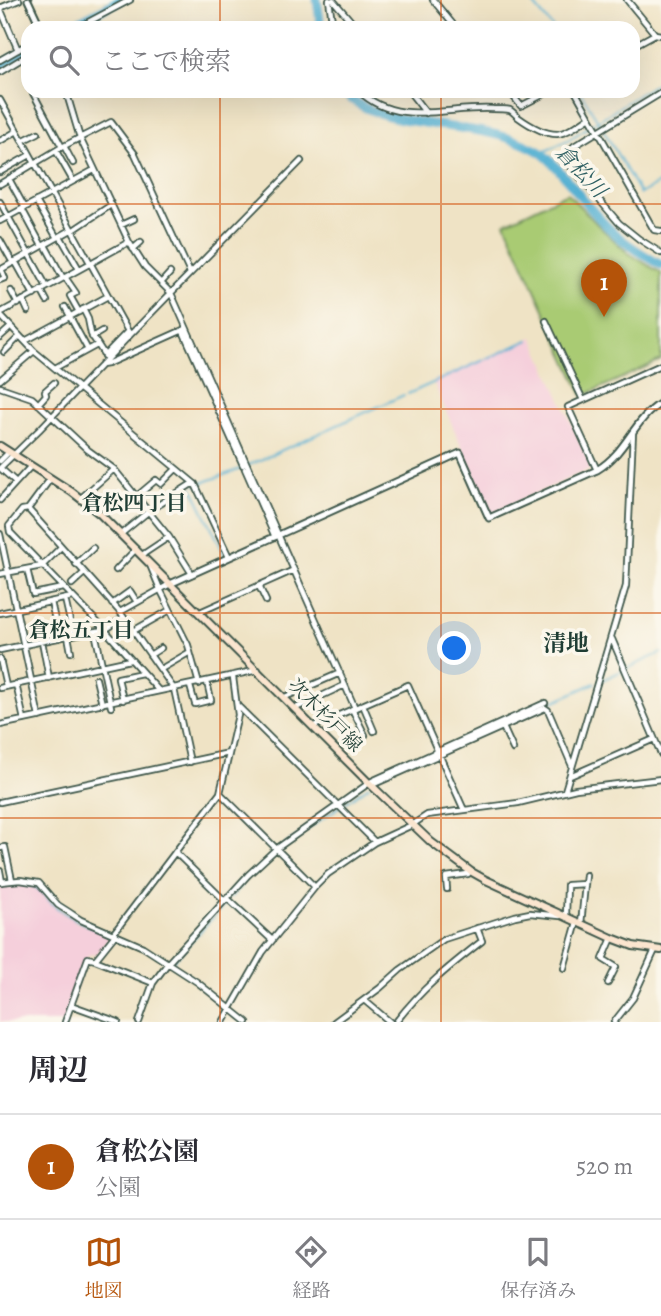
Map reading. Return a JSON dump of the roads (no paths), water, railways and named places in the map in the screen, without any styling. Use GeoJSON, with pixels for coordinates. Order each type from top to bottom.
{"type":"FeatureCollection","features":[{"type":"Feature","properties":{"kind":"main road","name":"次木杉戸線"},"geometry":{"type":"LineString","coordinates":[[0,446],[81,498],[121,534],[371,784],[443,851],[470,871],[579,923],[633,946],[658,950]]}},
{"type":"Feature","properties":{"kind":"street"},"geometry":{"type":"LineString","coordinates":[[1,67],[19,50],[0,8],[17,0]]}},
{"type":"Feature","properties":{"kind":"street"},"geometry":{"type":"LineString","coordinates":[[28,0],[38,21]]}},
{"type":"Feature","properties":{"kind":"street"},"geometry":{"type":"LineString","coordinates":[[90,21],[130,0]]}},
{"type":"Feature","properties":{"kind":"street"},"geometry":{"type":"LineString","coordinates":[[333,0],[333,21]]}},
{"type":"Feature","properties":{"kind":"street"},"geometry":{"type":"LineString","coordinates":[[333,0],[351,21]]}},
{"type":"Feature","properties":{"kind":"street"},"geometry":{"type":"LineString","coordinates":[[433,0],[450,21]]}},
{"type":"Feature","properties":{"kind":"street"},"geometry":{"type":"LineString","coordinates":[[627,0],[658,34],[640,43]]}},
{"type":"Feature","properties":{"kind":"street"},"geometry":{"type":"LineString","coordinates":[[1,67],[21,58]]}},
{"type":"Feature","properties":{"kind":"street"},"geometry":{"type":"LineString","coordinates":[[661,93],[574,146],[566,156],[566,161],[619,223],[661,253]]}},
{"type":"Feature","properties":{"kind":"street"},"geometry":{"type":"LineString","coordinates":[[36,98],[73,163]]}},
{"type":"Feature","properties":{"kind":"street"},"geometry":{"type":"LineString","coordinates":[[68,98],[80,138],[129,242],[145,267],[171,293],[244,467],[294,570],[365,735]]}},
{"type":"Feature","properties":{"kind":"street"},"geometry":{"type":"LineString","coordinates":[[368,98],[400,111],[427,113],[482,108],[511,110],[536,98]]}},
{"type":"Feature","properties":{"kind":"street"},"geometry":{"type":"LineString","coordinates":[[415,98],[427,113]]}},
{"type":"Feature","properties":{"kind":"street"},"geometry":{"type":"LineString","coordinates":[[515,98],[521,106]]}},
{"type":"Feature","properties":{"kind":"street"},"geometry":{"type":"LineString","coordinates":[[579,98],[654,230],[661,231]]}},
{"type":"Feature","properties":{"kind":"street"},"geometry":{"type":"LineString","coordinates":[[0,100],[2,110],[17,131],[129,333]]}},
{"type":"Feature","properties":{"kind":"street"},"geometry":{"type":"LineString","coordinates":[[511,110],[547,133],[559,134],[570,130],[590,117]]}},
{"type":"Feature","properties":{"kind":"street"},"geometry":{"type":"LineString","coordinates":[[9,117],[17,111]]}},
{"type":"Feature","properties":{"kind":"street"},"geometry":{"type":"LineString","coordinates":[[0,184],[63,146],[111,122],[135,153],[190,273]]}},
{"type":"Feature","properties":{"kind":"street"},"geometry":{"type":"LineString","coordinates":[[0,141],[17,131]]}},
{"type":"Feature","properties":{"kind":"street"},"geometry":{"type":"LineString","coordinates":[[22,141],[38,133]]}},
{"type":"Feature","properties":{"kind":"street"},"geometry":{"type":"LineString","coordinates":[[56,151],[73,181]]}},
{"type":"Feature","properties":{"kind":"street"},"geometry":{"type":"LineString","coordinates":[[0,172],[30,155]]}},
{"type":"Feature","properties":{"kind":"street"},"geometry":{"type":"LineString","coordinates":[[0,461],[52,416],[101,365],[105,357],[302,161]]}},
{"type":"Feature","properties":{"kind":"street"},"geometry":{"type":"LineString","coordinates":[[0,221],[94,170]]}},
{"type":"Feature","properties":{"kind":"street"},"geometry":{"type":"LineString","coordinates":[[9,179],[43,245],[76,293],[70,296],[88,319],[92,337],[105,357]]}},
{"type":"Feature","properties":{"kind":"street"},"geometry":{"type":"LineString","coordinates":[[36,201],[79,269]]}},
{"type":"Feature","properties":{"kind":"street"},"geometry":{"type":"LineString","coordinates":[[0,202],[28,254],[47,300]]}},
{"type":"Feature","properties":{"kind":"street"},"geometry":{"type":"LineString","coordinates":[[0,281],[5,278],[0,269],[72,230],[111,205]]}},
{"type":"Feature","properties":{"kind":"street"},"geometry":{"type":"LineString","coordinates":[[121,225],[134,219]]}},
{"type":"Feature","properties":{"kind":"street"},"geometry":{"type":"LineString","coordinates":[[0,240],[34,295]]}},
{"type":"Feature","properties":{"kind":"street"},"geometry":{"type":"LineString","coordinates":[[129,242],[0,314],[34,351],[195,484],[229,557]]}},
{"type":"Feature","properties":{"kind":"street"},"geometry":{"type":"LineString","coordinates":[[133,249],[141,242]]}},
{"type":"Feature","properties":{"kind":"street"},"geometry":{"type":"LineString","coordinates":[[111,252],[116,260]]}},
{"type":"Feature","properties":{"kind":"street"},"geometry":{"type":"LineString","coordinates":[[160,283],[170,273]]}},
{"type":"Feature","properties":{"kind":"street"},"geometry":{"type":"LineString","coordinates":[[11,291],[29,311]]}},
{"type":"Feature","properties":{"kind":"street"},"geometry":{"type":"LineString","coordinates":[[25,341],[117,294]]}},
{"type":"Feature","properties":{"kind":"street"},"geometry":{"type":"LineString","coordinates":[[158,306],[162,313]]}},
{"type":"Feature","properties":{"kind":"street"},"geometry":{"type":"LineString","coordinates":[[65,307],[88,350]]}},
{"type":"Feature","properties":{"kind":"street"},"geometry":{"type":"LineString","coordinates":[[50,317],[54,325]]}},
{"type":"Feature","properties":{"kind":"street"},"geometry":{"type":"LineString","coordinates":[[89,326],[97,321]]}},
{"type":"Feature","properties":{"kind":"street"},"geometry":{"type":"LineString","coordinates":[[546,321],[583,400]]}},
{"type":"Feature","properties":{"kind":"street"},"geometry":{"type":"LineString","coordinates":[[0,337],[11,327]]}},
{"type":"Feature","properties":{"kind":"street"},"geometry":{"type":"LineString","coordinates":[[101,365],[185,330]]}},
{"type":"Feature","properties":{"kind":"street"},"geometry":{"type":"LineString","coordinates":[[185,330],[277,536]]}},
{"type":"Feature","properties":{"kind":"street"},"geometry":{"type":"LineString","coordinates":[[92,337],[102,331]]}},
{"type":"Feature","properties":{"kind":"street"},"geometry":{"type":"LineString","coordinates":[[4,352],[20,336]]}},
{"type":"Feature","properties":{"kind":"street"},"geometry":{"type":"LineString","coordinates":[[55,368],[97,345]]}},
{"type":"Feature","properties":{"kind":"street"},"geometry":{"type":"LineString","coordinates":[[0,380],[34,351]]}},
{"type":"Feature","properties":{"kind":"street"},"geometry":{"type":"LineString","coordinates":[[597,470],[568,407],[661,365]]}},
{"type":"Feature","properties":{"kind":"street"},"geometry":{"type":"LineString","coordinates":[[38,404],[46,394],[45,391],[54,383]]}},
{"type":"Feature","properties":{"kind":"street"},"geometry":{"type":"LineString","coordinates":[[0,387],[32,398],[114,469],[169,537],[192,574]]}},
{"type":"Feature","properties":{"kind":"street"},"geometry":{"type":"LineString","coordinates":[[120,612],[170,584],[460,453],[489,519],[609,463],[642,419],[661,403]]}},
{"type":"Feature","properties":{"kind":"street"},"geometry":{"type":"LineString","coordinates":[[565,792],[626,586],[633,432]]}},
{"type":"Feature","properties":{"kind":"street"},"geometry":{"type":"LineString","coordinates":[[11,453],[0,468],[16,482]]}},
{"type":"Feature","properties":{"kind":"street"},"geometry":{"type":"LineString","coordinates":[[0,500],[32,466]]}},
{"type":"Feature","properties":{"kind":"street"},"geometry":{"type":"LineString","coordinates":[[81,498],[114,469]]}},
{"type":"Feature","properties":{"kind":"street"},"geometry":{"type":"LineString","coordinates":[[137,496],[156,480],[161,484],[176,469]]}},
{"type":"Feature","properties":{"kind":"street"},"geometry":{"type":"LineString","coordinates":[[51,478],[28,509],[22,510],[8,529],[105,630],[159,692]]}},
{"type":"Feature","properties":{"kind":"street"},"geometry":{"type":"LineString","coordinates":[[121,534],[149,511],[195,484]]}},
{"type":"Feature","properties":{"kind":"street"},"geometry":{"type":"LineString","coordinates":[[28,509],[120,612],[174,689],[190,762]]}},
{"type":"Feature","properties":{"kind":"street"},"geometry":{"type":"LineString","coordinates":[[0,536],[39,717]]}},
{"type":"Feature","properties":{"kind":"street"},"geometry":{"type":"LineString","coordinates":[[142,555],[169,537]]}},
{"type":"Feature","properties":{"kind":"street"},"geometry":{"type":"LineString","coordinates":[[0,574],[42,566],[61,547]]}},
{"type":"Feature","properties":{"kind":"street"},"geometry":{"type":"LineString","coordinates":[[76,564],[93,548]]}},
{"type":"Feature","properties":{"kind":"street"},"geometry":{"type":"LineString","coordinates":[[116,570],[136,549]]}},
{"type":"Feature","properties":{"kind":"street"},"geometry":{"type":"LineString","coordinates":[[148,561],[190,652],[199,684]]}},
{"type":"Feature","properties":{"kind":"street"},"geometry":{"type":"LineString","coordinates":[[27,569],[33,594],[63,588]]}},
{"type":"Feature","properties":{"kind":"street"},"geometry":{"type":"LineString","coordinates":[[200,612],[294,570]]}},
{"type":"Feature","properties":{"kind":"street"},"geometry":{"type":"LineString","coordinates":[[72,584],[84,573]]}},
{"type":"Feature","properties":{"kind":"street"},"geometry":{"type":"LineString","coordinates":[[259,586],[266,601]]}},
{"type":"Feature","properties":{"kind":"street"},"geometry":{"type":"LineString","coordinates":[[113,604],[130,591],[137,601]]}},
{"type":"Feature","properties":{"kind":"street"},"geometry":{"type":"LineString","coordinates":[[0,613],[72,597]]}},
{"type":"Feature","properties":{"kind":"street"},"geometry":{"type":"LineString","coordinates":[[65,599],[71,652]]}},
{"type":"Feature","properties":{"kind":"street"},"geometry":{"type":"LineString","coordinates":[[51,602],[59,638]]}},
{"type":"Feature","properties":{"kind":"street"},"geometry":{"type":"LineString","coordinates":[[133,631],[170,610]]}},
{"type":"Feature","properties":{"kind":"street"},"geometry":{"type":"LineString","coordinates":[[0,650],[105,630],[123,618]]}},
{"type":"Feature","properties":{"kind":"street"},"geometry":{"type":"LineString","coordinates":[[95,632],[111,705]]}},
{"type":"Feature","properties":{"kind":"street"},"geometry":{"type":"LineString","coordinates":[[612,638],[661,754]]}},
{"type":"Feature","properties":{"kind":"street"},"geometry":{"type":"LineString","coordinates":[[42,641],[49,678]]}},
{"type":"Feature","properties":{"kind":"street"},"geometry":{"type":"LineString","coordinates":[[150,655],[162,648]]}},
{"type":"Feature","properties":{"kind":"street"},"geometry":{"type":"LineString","coordinates":[[607,653],[616,649]]}},
{"type":"Feature","properties":{"kind":"street"},"geometry":{"type":"LineString","coordinates":[[161,670],[190,652]]}},
{"type":"Feature","properties":{"kind":"street"},"geometry":{"type":"LineString","coordinates":[[0,659],[3,687],[130,660]]}},
{"type":"Feature","properties":{"kind":"street"},"geometry":{"type":"LineString","coordinates":[[188,670],[194,666]]}},
{"type":"Feature","properties":{"kind":"street"},"geometry":{"type":"LineString","coordinates":[[0,725],[102,704],[111,705],[258,670]]}},
{"type":"Feature","properties":{"kind":"street"},"geometry":{"type":"LineString","coordinates":[[123,700],[118,678],[142,673]]}},
{"type":"Feature","properties":{"kind":"street"},"geometry":{"type":"LineString","coordinates":[[285,697],[340,673]]}},
{"type":"Feature","properties":{"kind":"street"},"geometry":{"type":"LineString","coordinates":[[94,960],[219,793],[238,715],[233,677]]}},
{"type":"Feature","properties":{"kind":"street"},"geometry":{"type":"LineString","coordinates":[[96,680],[102,704]]}},
{"type":"Feature","properties":{"kind":"street"},"geometry":{"type":"LineString","coordinates":[[190,686],[195,704],[211,700],[207,682]]}},
{"type":"Feature","properties":{"kind":"street"},"geometry":{"type":"LineString","coordinates":[[16,684],[24,720]]}},
{"type":"Feature","properties":{"kind":"street"},"geometry":{"type":"LineString","coordinates":[[296,708],[345,685]]}},
{"type":"Feature","properties":{"kind":"street"},"geometry":{"type":"LineString","coordinates":[[314,726],[408,685],[464,810]]}},
{"type":"Feature","properties":{"kind":"street"},"geometry":{"type":"LineString","coordinates":[[139,1022],[153,983],[168,963],[248,875],[276,849],[371,784],[545,703]]}},
{"type":"Feature","properties":{"kind":"street"},"geometry":{"type":"LineString","coordinates":[[237,705],[375,842]]}},
{"type":"Feature","properties":{"kind":"street"},"geometry":{"type":"LineString","coordinates":[[363,705],[374,731]]}},
{"type":"Feature","properties":{"kind":"street"},"geometry":{"type":"LineString","coordinates":[[439,753],[547,708],[572,766]]}},
{"type":"Feature","properties":{"kind":"street"},"geometry":{"type":"LineString","coordinates":[[503,727],[513,749]]}},
{"type":"Feature","properties":{"kind":"street"},"geometry":{"type":"LineString","coordinates":[[569,776],[654,739]]}},
{"type":"Feature","properties":{"kind":"street"},"geometry":{"type":"LineString","coordinates":[[0,802],[229,754]]}},
{"type":"Feature","properties":{"kind":"street"},"geometry":{"type":"LineString","coordinates":[[223,1022],[262,952],[315,887],[328,874],[375,842],[427,815],[661,779]]}},
{"type":"Feature","properties":{"kind":"street"},"geometry":{"type":"LineString","coordinates":[[219,793],[315,887]]}},
{"type":"Feature","properties":{"kind":"street"},"geometry":{"type":"LineString","coordinates":[[0,848],[5,847],[12,880]]}},
{"type":"Feature","properties":{"kind":"street"},"geometry":{"type":"LineString","coordinates":[[175,852],[272,940]]}},
{"type":"Feature","properties":{"kind":"street"},"geometry":{"type":"LineString","coordinates":[[0,871],[1,882],[27,880],[39,883],[58,905],[81,920],[143,947],[197,982],[247,1022]]}},
{"type":"Feature","properties":{"kind":"street"},"geometry":{"type":"LineString","coordinates":[[447,889],[446,877],[468,874],[470,871]]}},
{"type":"Feature","properties":{"kind":"street"},"geometry":{"type":"LineString","coordinates":[[564,968],[579,923],[586,875]]}},
{"type":"Feature","properties":{"kind":"street"},"geometry":{"type":"LineString","coordinates":[[334,1022],[444,939],[502,919],[530,913],[565,916],[567,885],[585,884]]}},
{"type":"Feature","properties":{"kind":"street"},"geometry":{"type":"LineString","coordinates":[[396,1022],[412,1000],[482,941],[477,928]]}},
{"type":"Feature","properties":{"kind":"street"},"geometry":{"type":"LineString","coordinates":[[608,983],[615,967],[603,959],[612,938]]}},
{"type":"Feature","properties":{"kind":"street"},"geometry":{"type":"LineString","coordinates":[[614,1022],[633,998],[658,950]]}},
{"type":"Feature","properties":{"kind":"street"},"geometry":{"type":"LineString","coordinates":[[65,1022],[88,958],[153,983]]}},
{"type":"Feature","properties":{"kind":"street"},"geometry":{"type":"LineString","coordinates":[[364,1000],[390,1022]]}},
{"type":"Feature","properties":{"kind":"street"},"geometry":{"type":"LineString","coordinates":[[71,1005],[118,1022]]}},
{"type":"Feature","properties":{"kind":"waterway"},"geometry":{"type":"LineString","coordinates":[[80,21],[120,0]]}},
{"type":"Feature","properties":{"kind":"waterway","name":"倉松川"},"geometry":{"type":"LineString","coordinates":[[317,0],[320,21]]}},
{"type":"Feature","properties":{"kind":"waterway"},"geometry":{"type":"LineString","coordinates":[[530,0],[547,21]]}},
{"type":"Feature","properties":{"kind":"waterway"},"geometry":{"type":"LineString","coordinates":[[0,66],[21,53]]}},
{"type":"Feature","properties":{"kind":"waterway"},"geometry":{"type":"LineString","coordinates":[[640,94],[661,80]]}},
{"type":"Feature","properties":{"kind":"waterway","name":"倉松川"},"geometry":{"type":"LineString","coordinates":[[351,98],[375,112],[492,134],[540,152],[612,231],[661,265]]}},
{"type":"Feature","properties":{"kind":"waterway"},"geometry":{"type":"LineString","coordinates":[[584,98],[601,126]]}},
{"type":"Feature","properties":{"kind":"waterway"},"geometry":{"type":"LineString","coordinates":[[541,153],[568,140],[633,98]]}},
{"type":"Feature","properties":{"kind":"waterway"},"geometry":{"type":"LineString","coordinates":[[604,131],[640,194],[661,182]]}},
{"type":"Feature","properties":{"kind":"waterway"},"geometry":{"type":"LineString","coordinates":[[408,394],[529,340]]}},
{"type":"Feature","properties":{"kind":"waterway"},"geometry":{"type":"LineString","coordinates":[[196,485],[238,470],[404,395]]}},
{"type":"Feature","properties":{"kind":"waterway"},"geometry":{"type":"LineString","coordinates":[[192,487],[225,555]]}},
{"type":"Feature","properties":{"kind":"waterway"},"geometry":{"type":"LineString","coordinates":[[600,681],[661,653]]}},
{"type":"Feature","properties":{"kind":"waterway"},"geometry":{"type":"LineString","coordinates":[[546,705],[595,683]]}},
{"type":"Feature","properties":{"kind":"waterway"},"geometry":{"type":"LineString","coordinates":[[285,845],[369,786]]}},
{"type":"Feature","properties":{"kind":"waterway"},"geometry":{"type":"LineString","coordinates":[[256,870],[278,851]]}},
{"type":"Feature","properties":{"kind":"waterway"},"geometry":{"type":"LineString","coordinates":[[11,883],[37,888],[68,915],[112,936]]}},
{"type":"Feature","properties":{"kind":"waterway"},"geometry":{"type":"LineString","coordinates":[[230,898],[242,884]]}},
{"type":"Feature","properties":{"kind":"waterway"},"geometry":{"type":"LineString","coordinates":[[171,963],[226,903]]}},
{"type":"Feature","properties":{"kind":"place","name":"倉松公園"},"geometry":{"type":"Point","coordinates":[604,317]}},
{"type":"Feature","properties":{"kind":"district","name":"倉松四丁目"},"geometry":{"type":"Point","coordinates":[134,503]}},
{"type":"Feature","properties":{"kind":"district","name":"倉松五丁目"},"geometry":{"type":"Point","coordinates":[81,630]}},
{"type":"Feature","properties":{"kind":"district","name":"清地"},"geometry":{"type":"Point","coordinates":[566,643]}}]}
